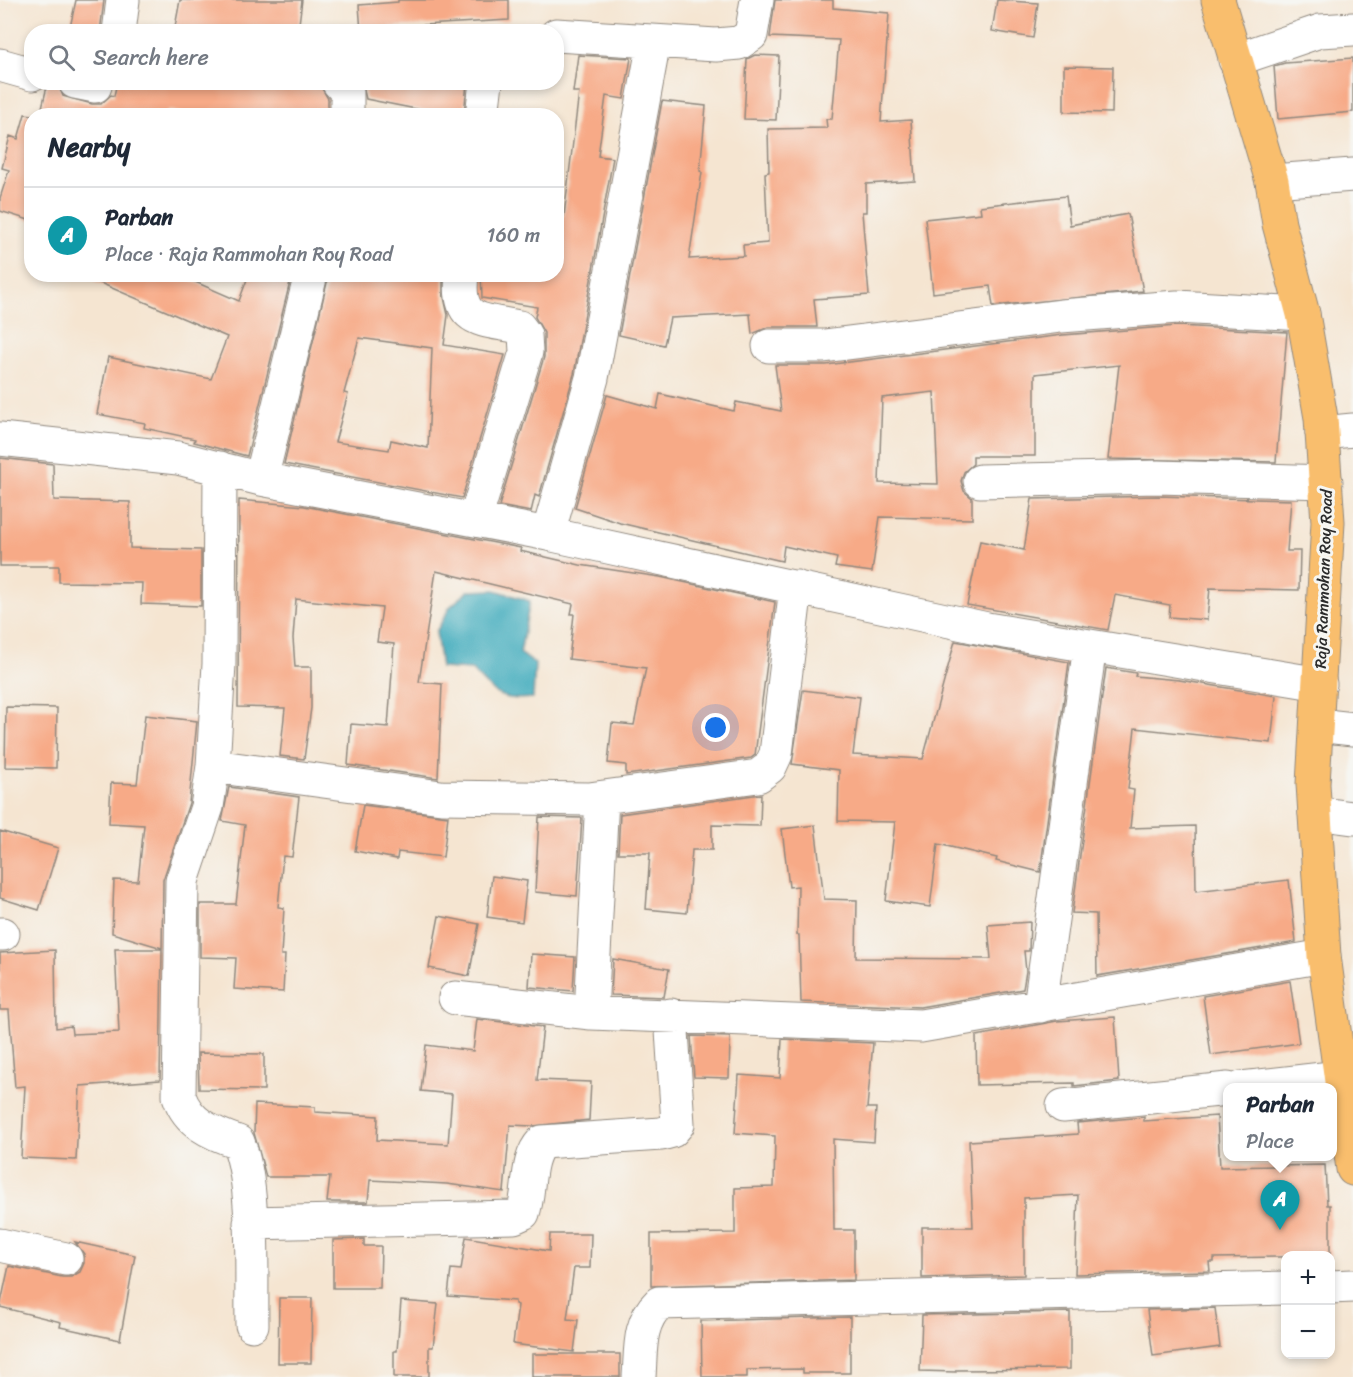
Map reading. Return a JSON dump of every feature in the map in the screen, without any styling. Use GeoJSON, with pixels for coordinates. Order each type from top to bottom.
{"type":"FeatureCollection","features":[{"type":"Feature","properties":{"kind":"main road","name":"Raja Rammohan Roy Road"},"geometry":{"type":"LineString","coordinates":[[1218,0],[1272,181],[1279,224],[1338,432],[1326,482],[1328,522],[1313,784],[1324,956],[1353,1169]]}},
{"type":"Feature","properties":{"kind":"street"},"geometry":{"type":"LineString","coordinates":[[120,24],[123,0]]}},
{"type":"Feature","properties":{"kind":"street"},"geometry":{"type":"LineString","coordinates":[[564,36],[716,45],[739,43],[751,35],[756,0]]}},
{"type":"Feature","properties":{"kind":"street"},"geometry":{"type":"LineString","coordinates":[[1235,60],[1320,31],[1353,28]]}},
{"type":"Feature","properties":{"kind":"street"},"geometry":{"type":"LineString","coordinates":[[548,534],[592,378],[654,42]]}},
{"type":"Feature","properties":{"kind":"street"},"geometry":{"type":"LineString","coordinates":[[0,65],[24,72]]}},
{"type":"Feature","properties":{"kind":"street"},"geometry":{"type":"LineString","coordinates":[[345,90],[347,108]]}},
{"type":"Feature","properties":{"kind":"street"},"geometry":{"type":"LineString","coordinates":[[483,108],[485,90]]}},
{"type":"Feature","properties":{"kind":"street"},"geometry":{"type":"LineString","coordinates":[[1272,181],[1353,175]]}},
{"type":"Feature","properties":{"kind":"street"},"geometry":{"type":"LineString","coordinates":[[261,478],[309,282]]}},
{"type":"Feature","properties":{"kind":"street"},"geometry":{"type":"LineString","coordinates":[[462,282],[461,299],[466,312],[477,320],[519,327],[525,335],[526,352],[475,520]]}},
{"type":"Feature","properties":{"kind":"street"},"geometry":{"type":"LineString","coordinates":[[769,346],[824,346],[1061,316],[1177,307],[1303,314]]}},
{"type":"Feature","properties":{"kind":"street"},"geometry":{"type":"LineString","coordinates":[[0,439],[178,458],[261,478],[548,534],[987,629],[1320,684]]}},
{"type":"Feature","properties":{"kind":"street"},"geometry":{"type":"LineString","coordinates":[[220,468],[219,664],[213,766],[207,807],[182,881],[179,1096],[185,1113],[217,1135],[237,1142],[243,1154],[250,1223],[252,1325]]}},
{"type":"Feature","properties":{"kind":"street"},"geometry":{"type":"LineString","coordinates":[[980,481],[1158,477],[1326,482]]}},
{"type":"Feature","properties":{"kind":"street"},"geometry":{"type":"LineString","coordinates":[[213,766],[441,797],[602,798],[758,776],[770,767],[777,754],[796,587]]}},
{"type":"Feature","properties":{"kind":"street"},"geometry":{"type":"LineString","coordinates":[[1040,1006],[1090,646]]}},
{"type":"Feature","properties":{"kind":"street"},"geometry":{"type":"LineString","coordinates":[[1317,725],[1353,729]]}},
{"type":"Feature","properties":{"kind":"street"},"geometry":{"type":"LineString","coordinates":[[591,1013],[602,798]]}},
{"type":"Feature","properties":{"kind":"street"},"geometry":{"type":"LineString","coordinates":[[1316,813],[1353,818]]}},
{"type":"Feature","properties":{"kind":"street"},"geometry":{"type":"LineString","coordinates":[[455,998],[591,1013],[921,1026],[1324,956]]}},
{"type":"Feature","properties":{"kind":"street"},"geometry":{"type":"LineString","coordinates":[[250,1223],[514,1217],[523,1213],[535,1149],[542,1142],[661,1134],[672,1131],[678,1124],[671,1015]]}},
{"type":"Feature","properties":{"kind":"street"},"geometry":{"type":"LineString","coordinates":[[1286,1083],[1340,1077]]}},
{"type":"Feature","properties":{"kind":"street"},"geometry":{"type":"LineString","coordinates":[[1063,1106],[1223,1089]]}},
{"type":"Feature","properties":{"kind":"street"},"geometry":{"type":"LineString","coordinates":[[0,1245],[66,1259]]}},
{"type":"Feature","properties":{"kind":"street"},"geometry":{"type":"LineString","coordinates":[[1335,1287],[1353,1286]]}},
{"type":"Feature","properties":{"kind":"street"},"geometry":{"type":"LineString","coordinates":[[639,1377],[643,1328],[651,1311],[659,1303],[1281,1288]]}},
{"type":"Feature","properties":{"kind":"water"},"geometry":{"type":"Polygon","coordinates":[[[495,590],[530,601],[520,653],[535,664],[533,698],[505,697],[492,690],[472,670],[441,668],[436,632],[450,607],[468,591],[495,590]]]}},
{"type":"Feature","properties":{"kind":"building"},"geometry":{"type":"Polygon","coordinates":[[[76,0],[104,0],[101,24],[71,24],[76,0]]]}},
{"type":"Feature","properties":{"kind":"building"},"geometry":{"type":"Polygon","coordinates":[[[180,0],[302,0],[299,24],[176,24],[180,0]]]}},
{"type":"Feature","properties":{"kind":"building"},"geometry":{"type":"Polygon","coordinates":[[[398,0],[509,0],[509,20],[441,24],[360,24],[359,5],[398,2],[398,0]]]}},
{"type":"Feature","properties":{"kind":"building"},"geometry":{"type":"Polygon","coordinates":[[[775,0],[833,0],[833,8],[889,13],[881,122],[911,120],[915,181],[866,184],[866,212],[862,212],[869,295],[814,299],[817,327],[769,327],[752,334],[750,314],[670,318],[664,345],[619,335],[662,101],[706,106],[700,171],[702,172],[689,259],[744,256],[743,245],[768,243],[765,173],[769,172],[768,129],[827,128],[826,119],[832,119],[839,40],[770,37],[775,0]]]}},
{"type":"Feature","properties":{"kind":"building"},"geometry":{"type":"Polygon","coordinates":[[[997,0],[1038,3],[1033,38],[992,31],[997,0]]]}},
{"type":"Feature","properties":{"kind":"building"},"geometry":{"type":"Polygon","coordinates":[[[578,55],[631,58],[624,99],[606,96],[598,156],[613,158],[574,374],[539,497],[535,495],[531,512],[499,506],[544,357],[544,333],[535,317],[537,307],[482,298],[481,282],[564,282],[564,216],[579,92],[573,92],[578,55]]]}},
{"type":"Feature","properties":{"kind":"building"},"geometry":{"type":"Polygon","coordinates":[[[755,55],[779,56],[776,120],[744,119],[747,59],[755,55]]]}},
{"type":"Feature","properties":{"kind":"building"},"geometry":{"type":"Polygon","coordinates":[[[1353,58],[1353,112],[1278,119],[1274,66],[1285,63],[1353,58]]]}},
{"type":"Feature","properties":{"kind":"building"},"geometry":{"type":"Polygon","coordinates":[[[1064,66],[1113,67],[1112,113],[1064,112],[1064,66]]]}},
{"type":"Feature","properties":{"kind":"building"},"geometry":{"type":"Polygon","coordinates":[[[46,90],[60,90],[63,96],[92,104],[101,104],[111,95],[114,96],[115,90],[323,90],[328,99],[328,108],[42,108],[46,90]]]}},
{"type":"Feature","properties":{"kind":"building"},"geometry":{"type":"Polygon","coordinates":[[[364,90],[466,90],[465,108],[411,108],[366,99],[364,90]]]}},
{"type":"Feature","properties":{"kind":"building"},"geometry":{"type":"Polygon","coordinates":[[[24,118],[24,218],[0,211],[0,198],[9,170],[2,168],[10,136],[18,139],[24,118]]]}},
{"type":"Feature","properties":{"kind":"building"},"geometry":{"type":"Polygon","coordinates":[[[1066,196],[1070,225],[1128,214],[1143,291],[993,306],[990,286],[933,293],[925,219],[981,213],[980,206],[1066,196]]]}},
{"type":"Feature","properties":{"kind":"building"},"geometry":{"type":"Polygon","coordinates":[[[98,282],[195,282],[239,301],[246,282],[290,282],[247,456],[194,442],[195,439],[144,428],[145,423],[97,414],[108,357],[211,379],[227,337],[98,282]]]}},
{"type":"Feature","properties":{"kind":"building"},"geometry":{"type":"Polygon","coordinates":[[[327,282],[443,282],[448,315],[444,345],[505,355],[462,498],[284,464],[327,282]],[[359,338],[344,393],[348,394],[335,442],[389,450],[391,440],[428,448],[432,348],[359,338]]]}},
{"type":"Feature","properties":{"kind":"building"},"geometry":{"type":"Polygon","coordinates":[[[1177,326],[1287,332],[1276,462],[1108,459],[1119,365],[1035,374],[1035,456],[973,456],[973,464],[964,472],[961,481],[964,491],[972,498],[972,519],[880,517],[872,572],[835,567],[837,558],[784,546],[782,561],[620,523],[575,508],[607,395],[657,409],[660,394],[734,411],[736,402],[781,411],[775,365],[826,365],[1063,335],[1177,326]],[[934,392],[882,398],[879,483],[938,484],[934,392]]]}},
{"type":"Feature","properties":{"kind":"building"},"geometry":{"type":"Polygon","coordinates":[[[0,458],[53,464],[54,500],[130,502],[130,548],[201,550],[201,606],[141,604],[142,583],[59,582],[59,566],[0,566],[0,458]]]}},
{"type":"Feature","properties":{"kind":"building"},"geometry":{"type":"Polygon","coordinates":[[[1158,496],[1291,500],[1287,551],[1300,551],[1299,590],[1210,588],[1207,620],[1169,617],[1170,605],[1115,595],[1108,630],[967,605],[980,541],[1024,550],[1032,499],[1158,496]]]}},
{"type":"Feature","properties":{"kind":"building"},"geometry":{"type":"Polygon","coordinates":[[[239,500],[304,506],[521,548],[520,551],[580,565],[660,577],[775,602],[755,755],[751,758],[626,775],[626,765],[608,763],[612,723],[634,725],[646,668],[569,659],[573,604],[436,571],[419,682],[442,684],[438,778],[348,765],[351,724],[388,727],[394,644],[377,642],[382,608],[296,599],[293,638],[295,667],[311,667],[311,708],[304,759],[280,756],[285,708],[238,707],[239,500]]]}},
{"type":"Feature","properties":{"kind":"building"},"geometry":{"type":"Polygon","coordinates":[[[955,641],[1069,662],[1040,872],[996,861],[997,858],[938,844],[930,907],[886,901],[895,822],[838,821],[839,770],[792,764],[803,690],[860,697],[853,755],[923,759],[955,641]]]}},
{"type":"Feature","properties":{"kind":"building"},"geometry":{"type":"Polygon","coordinates":[[[1106,668],[1136,673],[1135,676],[1179,680],[1276,696],[1271,743],[1135,728],[1128,789],[1134,790],[1130,828],[1195,826],[1196,891],[1289,880],[1296,942],[1097,976],[1096,914],[1072,913],[1106,668]]]}},
{"type":"Feature","properties":{"kind":"building"},"geometry":{"type":"Polygon","coordinates":[[[6,707],[57,708],[56,768],[5,767],[6,707]]]}},
{"type":"Feature","properties":{"kind":"building"},"geometry":{"type":"Polygon","coordinates":[[[145,715],[197,721],[189,803],[163,880],[162,948],[112,933],[114,880],[138,881],[144,825],[109,823],[111,783],[137,784],[145,715]]]}},
{"type":"Feature","properties":{"kind":"building"},"geometry":{"type":"Polygon","coordinates":[[[229,787],[299,797],[292,857],[283,856],[278,907],[284,908],[281,955],[285,955],[283,992],[234,989],[236,958],[200,957],[200,904],[236,904],[245,825],[222,821],[229,787]]]}},
{"type":"Feature","properties":{"kind":"building"},"geometry":{"type":"Polygon","coordinates":[[[761,794],[760,826],[712,825],[712,850],[692,850],[687,913],[646,909],[650,853],[618,853],[620,814],[761,794]]]}},
{"type":"Feature","properties":{"kind":"building"},"geometry":{"type":"Polygon","coordinates":[[[363,805],[448,816],[443,857],[398,852],[397,859],[355,851],[363,805]]]}},
{"type":"Feature","properties":{"kind":"building"},"geometry":{"type":"Polygon","coordinates":[[[539,817],[582,818],[577,896],[535,892],[539,817]]]}},
{"type":"Feature","properties":{"kind":"building"},"geometry":{"type":"Polygon","coordinates":[[[815,825],[824,899],[857,900],[856,958],[991,959],[988,925],[1030,922],[1029,951],[1024,951],[1026,971],[1023,989],[920,1007],[801,1002],[799,935],[797,935],[798,886],[789,887],[782,829],[815,825]]]}},
{"type":"Feature","properties":{"kind":"building"},"geometry":{"type":"Polygon","coordinates":[[[0,831],[58,848],[39,910],[0,898],[0,831]]]}},
{"type":"Feature","properties":{"kind":"building"},"geometry":{"type":"Polygon","coordinates":[[[492,876],[527,881],[522,922],[487,917],[492,876]]]}},
{"type":"Feature","properties":{"kind":"building"},"geometry":{"type":"Polygon","coordinates":[[[439,916],[479,924],[469,976],[429,968],[439,916]]]}},
{"type":"Feature","properties":{"kind":"building"},"geometry":{"type":"Polygon","coordinates":[[[115,949],[162,949],[160,1080],[80,1086],[76,1160],[21,1158],[25,1086],[15,1087],[9,1010],[0,1010],[0,953],[55,950],[56,1028],[71,1026],[72,1034],[119,1032],[115,949]]]}},
{"type":"Feature","properties":{"kind":"building"},"geometry":{"type":"Polygon","coordinates":[[[531,954],[575,957],[573,991],[529,987],[531,954]]]}},
{"type":"Feature","properties":{"kind":"building"},"geometry":{"type":"Polygon","coordinates":[[[613,959],[669,969],[664,997],[611,995],[613,959]]]}},
{"type":"Feature","properties":{"kind":"building"},"geometry":{"type":"Polygon","coordinates":[[[1290,981],[1299,1043],[1211,1055],[1203,996],[1290,981]]]}},
{"type":"Feature","properties":{"kind":"building"},"geometry":{"type":"Polygon","coordinates":[[[1115,1017],[1119,1081],[1074,1086],[1074,1083],[977,1085],[976,1036],[1057,1021],[1115,1017]]]}},
{"type":"Feature","properties":{"kind":"building"},"geometry":{"type":"Polygon","coordinates":[[[477,1019],[543,1027],[537,1080],[591,1082],[589,1120],[533,1126],[510,1125],[504,1192],[447,1184],[370,1180],[368,1202],[327,1202],[330,1177],[266,1177],[254,1133],[255,1104],[315,1107],[315,1112],[378,1116],[377,1140],[448,1144],[452,1094],[421,1091],[426,1045],[473,1051],[477,1019]]]}},
{"type":"Feature","properties":{"kind":"building"},"geometry":{"type":"Polygon","coordinates":[[[691,1036],[730,1037],[729,1078],[694,1077],[691,1036]]]}},
{"type":"Feature","properties":{"kind":"building"},"geometry":{"type":"Polygon","coordinates":[[[782,1039],[873,1043],[867,1108],[876,1108],[874,1142],[833,1139],[834,1230],[854,1230],[854,1280],[651,1286],[651,1234],[735,1233],[735,1188],[774,1187],[775,1136],[735,1133],[739,1075],[780,1078],[782,1039]]]}},
{"type":"Feature","properties":{"kind":"building"},"geometry":{"type":"Polygon","coordinates":[[[198,1053],[264,1054],[264,1090],[199,1089],[198,1053]]]}},
{"type":"Feature","properties":{"kind":"building"},"geometry":{"type":"Polygon","coordinates":[[[1217,1116],[1220,1167],[1325,1165],[1327,1205],[1330,1205],[1330,1251],[1281,1251],[1281,1257],[1214,1258],[1214,1262],[1209,1262],[1210,1271],[1075,1274],[1078,1195],[1024,1198],[1024,1275],[922,1278],[922,1227],[973,1227],[969,1141],[1078,1134],[1077,1123],[1144,1117],[1144,1121],[1217,1116]]]}},
{"type":"Feature","properties":{"kind":"building"},"geometry":{"type":"Polygon","coordinates":[[[550,1234],[591,1234],[590,1268],[574,1268],[567,1319],[578,1320],[574,1352],[513,1344],[518,1305],[515,1301],[448,1296],[451,1269],[461,1270],[466,1237],[549,1251],[550,1234]]]}},
{"type":"Feature","properties":{"kind":"building"},"geometry":{"type":"Polygon","coordinates":[[[364,1239],[364,1246],[381,1246],[380,1288],[333,1288],[333,1240],[364,1239]]]}},
{"type":"Feature","properties":{"kind":"building"},"geometry":{"type":"Polygon","coordinates":[[[75,1242],[135,1255],[120,1340],[60,1327],[61,1322],[0,1307],[9,1266],[62,1277],[71,1277],[80,1272],[84,1263],[84,1254],[75,1242]]]}},
{"type":"Feature","properties":{"kind":"building"},"geometry":{"type":"Polygon","coordinates":[[[279,1298],[312,1298],[311,1363],[278,1363],[279,1298]]]}},
{"type":"Feature","properties":{"kind":"building"},"geometry":{"type":"Polygon","coordinates":[[[401,1301],[438,1304],[433,1347],[429,1347],[429,1377],[394,1377],[394,1351],[397,1351],[401,1301]]]}},
{"type":"Feature","properties":{"kind":"building"},"geometry":{"type":"Polygon","coordinates":[[[1215,1308],[1220,1347],[1153,1356],[1147,1310],[1215,1308]]]}},
{"type":"Feature","properties":{"kind":"building"},"geometry":{"type":"Polygon","coordinates":[[[1070,1312],[1070,1369],[920,1371],[922,1315],[1070,1312]]]}},
{"type":"Feature","properties":{"kind":"building"},"geometry":{"type":"Polygon","coordinates":[[[850,1317],[850,1373],[803,1373],[803,1369],[747,1370],[747,1377],[702,1377],[701,1321],[850,1317]]]}},
{"type":"Feature","properties":{"kind":"building"},"geometry":{"type":"Polygon","coordinates":[[[532,1354],[620,1354],[620,1377],[532,1377],[532,1354]]]}},
{"type":"Feature","properties":{"kind":"place","name":"Parban"},"geometry":{"type":"Point","coordinates":[1280,1230]}}]}
